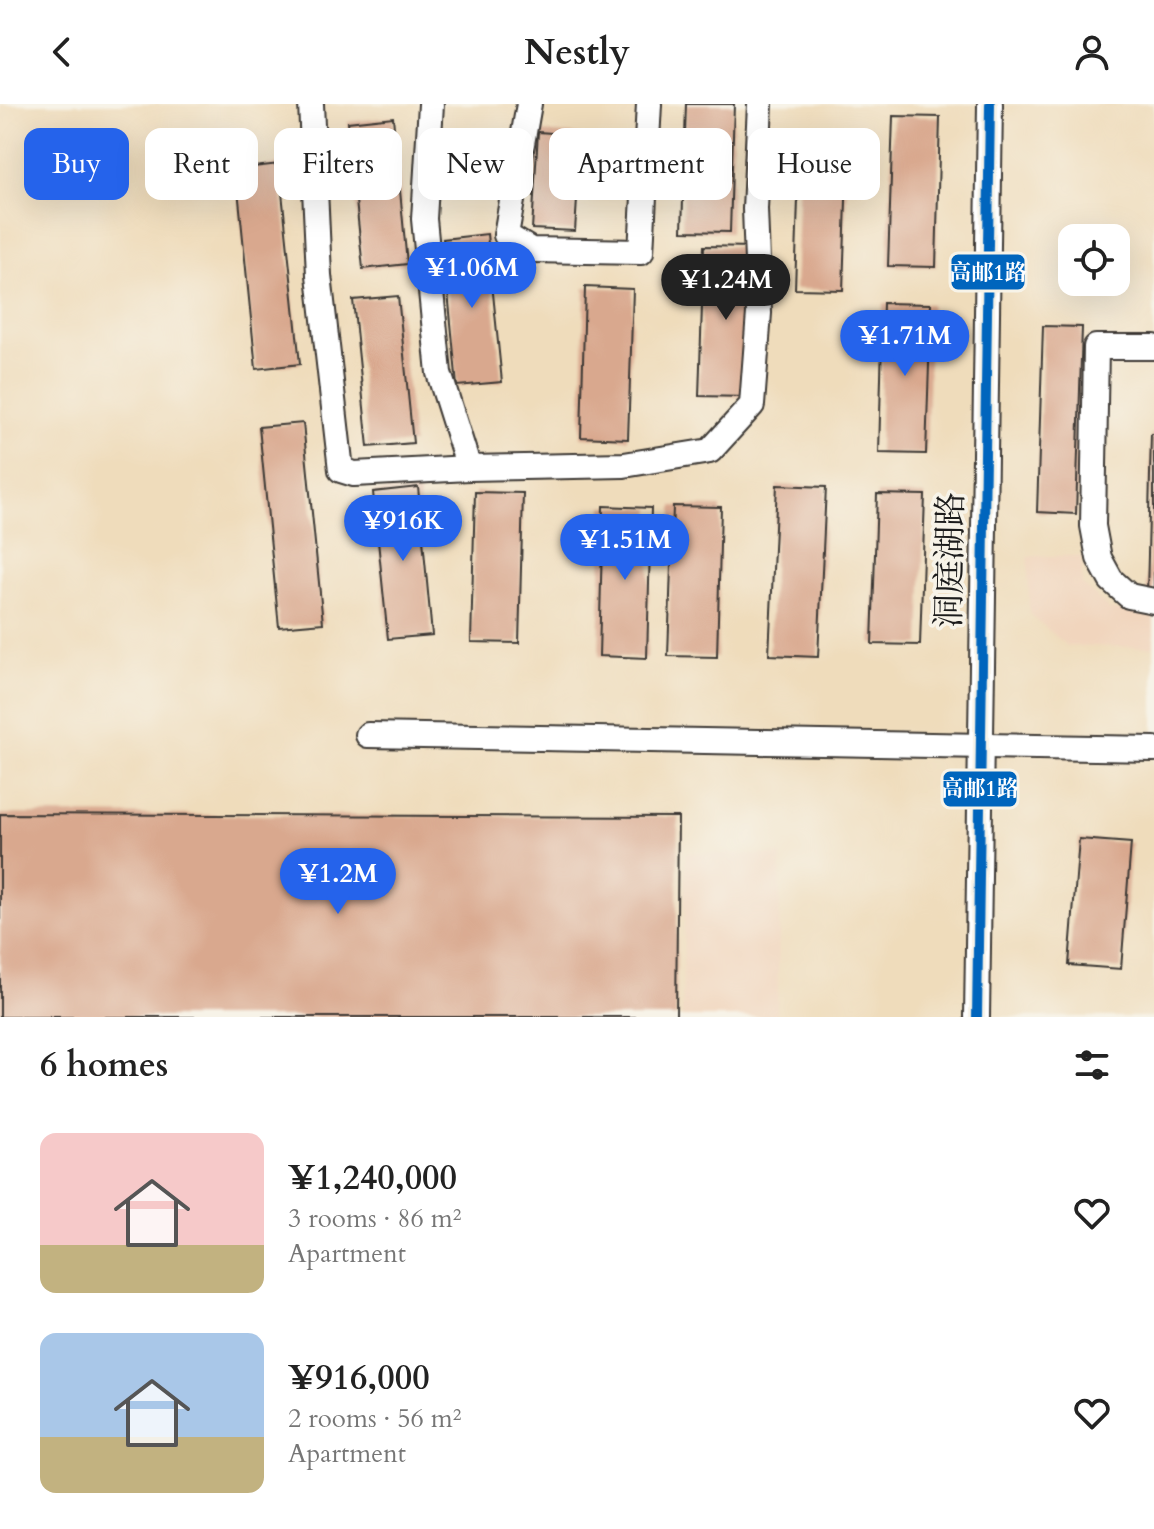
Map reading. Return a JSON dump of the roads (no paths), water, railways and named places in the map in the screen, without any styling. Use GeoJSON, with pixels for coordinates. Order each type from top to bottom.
{"type":"FeatureCollection","features":[{"type":"Feature","properties":{"kind":"street"},"geometry":{"type":"LineString","coordinates":[[311,104],[319,275],[341,470],[354,474],[624,465],[710,451],[752,405],[759,313],[755,209],[760,104]]}},
{"type":"Feature","properties":{"kind":"street"},"geometry":{"type":"LineString","coordinates":[[431,104],[424,219],[439,373],[469,468]]}},
{"type":"Feature","properties":{"kind":"street"},"geometry":{"type":"LineString","coordinates":[[529,104],[506,235],[531,250],[641,252],[649,104]]}},
{"type":"Feature","properties":{"kind":"street","name":"洞庭湖路"},"geometry":{"type":"LineString","coordinates":[[977,1017],[990,104]]}},
{"type":"Feature","properties":{"kind":"street"},"geometry":{"type":"LineString","coordinates":[[1154,347],[1096,347],[1093,526],[1099,558],[1111,580],[1129,596],[1154,601]]}},
{"type":"Feature","properties":{"kind":"street"},"geometry":{"type":"LineString","coordinates":[[368,735],[1154,749]]}}]}
